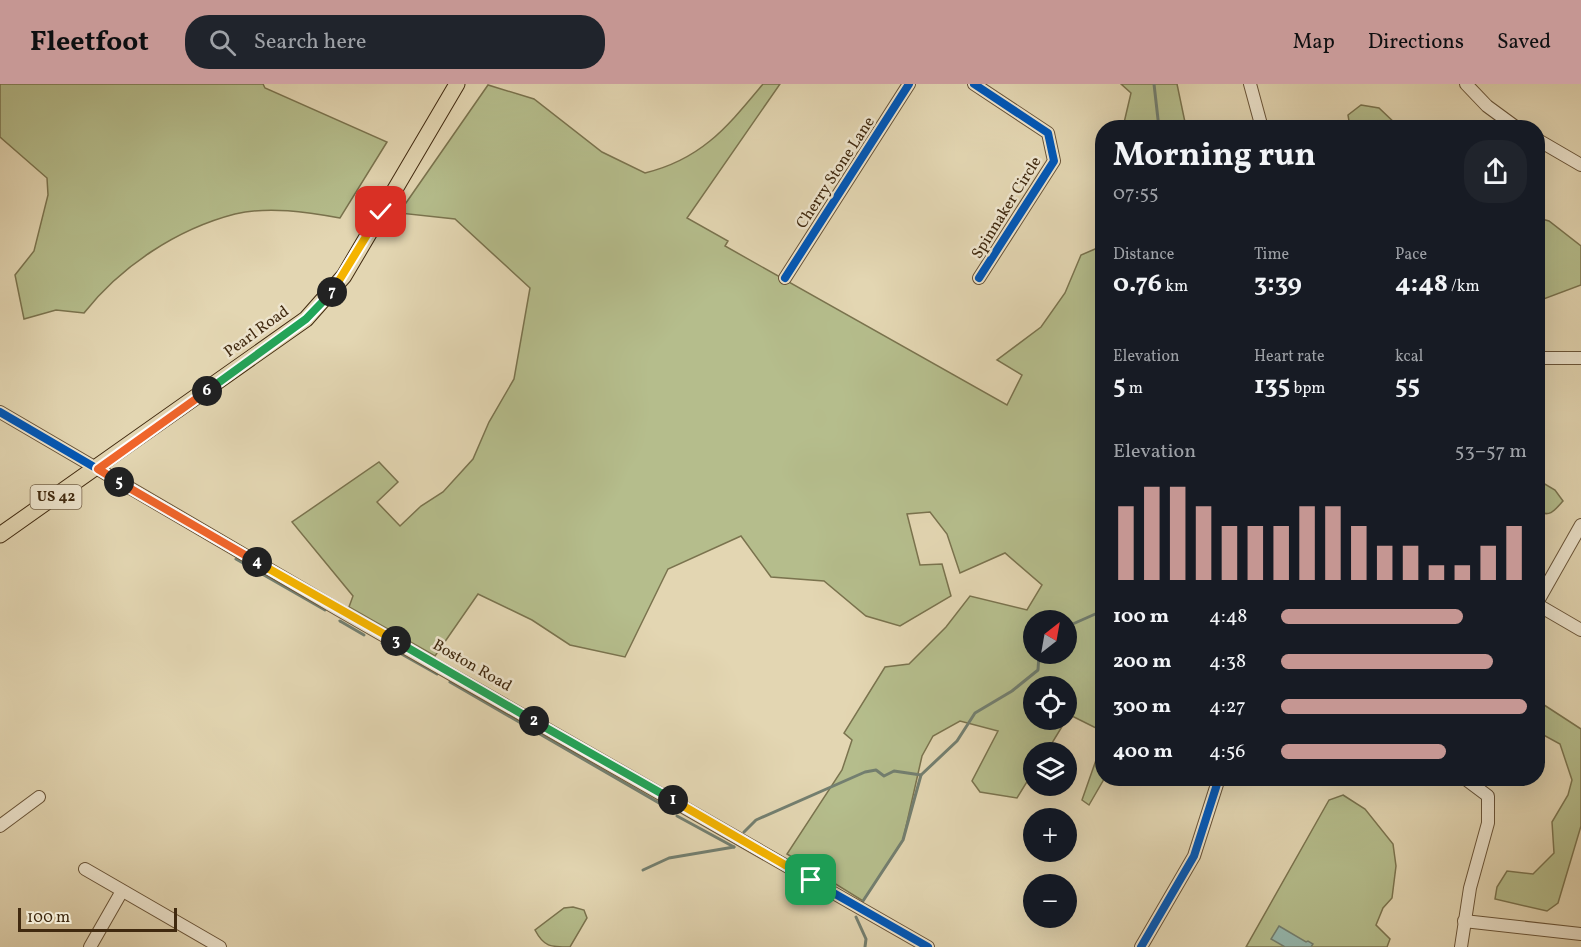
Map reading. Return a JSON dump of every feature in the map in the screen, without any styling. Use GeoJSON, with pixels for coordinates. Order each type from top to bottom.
{"type":"FeatureCollection","features":[{"type":"Feature","properties":{"kind":"main road","name":"Pearl Road"},"geometry":{"type":"LineString","coordinates":[[0,535],[98,469],[306,319],[323,304],[344,276],[457,84]]}},
{"type":"Feature","properties":{"kind":"street","name":"Cherry Stone Lane"},"geometry":{"type":"LineString","coordinates":[[785,278],[909,84]]}},
{"type":"Feature","properties":{"kind":"street","name":"Spinnaker Circle"},"geometry":{"type":"LineString","coordinates":[[974,84],[1047,133],[1054,161],[979,278]]}},
{"type":"Feature","properties":{"kind":"street"},"geometry":{"type":"LineString","coordinates":[[1250,84],[1260,120]]}},
{"type":"Feature","properties":{"kind":"street"},"geometry":{"type":"LineString","coordinates":[[1466,84],[1487,106],[1506,120]]}},
{"type":"Feature","properties":{"kind":"street"},"geometry":{"type":"LineString","coordinates":[[1545,144],[1581,165]]}},
{"type":"Feature","properties":{"kind":"street"},"geometry":{"type":"LineString","coordinates":[[1545,358],[1581,358]]}},
{"type":"Feature","properties":{"kind":"street","name":"Boston Road"},"geometry":{"type":"LineString","coordinates":[[0,412],[339,610],[928,947]]}},
{"type":"Feature","properties":{"kind":"street"},"geometry":{"type":"LineString","coordinates":[[1545,590],[1581,525]]}},
{"type":"Feature","properties":{"kind":"street"},"geometry":{"type":"LineString","coordinates":[[1545,607],[1581,630]]}},
{"type":"Feature","properties":{"kind":"street"},"geometry":{"type":"LineString","coordinates":[[1141,947],[1194,856],[1216,786]]}},
{"type":"Feature","properties":{"kind":"street"},"geometry":{"type":"LineString","coordinates":[[1461,947],[1464,921],[1488,814],[1488,796],[1475,786]]}},
{"type":"Feature","properties":{"kind":"street"},"geometry":{"type":"LineString","coordinates":[[0,826],[39,797]]}},
{"type":"Feature","properties":{"kind":"street"},"geometry":{"type":"LineString","coordinates":[[85,869],[220,947]]}},
{"type":"Feature","properties":{"kind":"street"},"geometry":{"type":"LineString","coordinates":[[90,947],[122,891]]}},
{"type":"Feature","properties":{"kind":"street"},"geometry":{"type":"LineString","coordinates":[[1464,921],[1581,934]]}},
{"type":"Feature","properties":{"kind":"green space"},"geometry":{"type":"Polygon","coordinates":[[[0,84],[263,84],[265,88],[387,142],[340,218],[301,212],[261,210],[235,214],[213,221],[171,240],[133,265],[115,280],[84,313],[56,310],[24,319],[15,275],[34,251],[48,195],[47,178],[0,137],[0,84]]]}},
{"type":"Feature","properties":{"kind":"green space"},"geometry":{"type":"Polygon","coordinates":[[[763,84],[780,84],[687,218],[728,241],[725,246],[1007,405],[1022,375],[997,360],[1041,327],[1065,293],[1081,255],[1095,249],[1095,728],[1077,718],[1077,676],[1023,676],[1023,730],[1060,730],[1053,742],[1023,742],[1023,788],[1017,798],[980,792],[972,781],[998,731],[960,721],[933,736],[922,756],[903,840],[863,901],[787,854],[842,770],[852,740],[844,733],[885,667],[909,664],[946,627],[970,596],[1027,610],[1042,585],[1005,553],[960,573],[947,534],[930,512],[907,514],[920,565],[942,564],[951,596],[900,626],[866,616],[824,581],[771,577],[741,536],[668,569],[625,657],[570,645],[532,620],[478,594],[435,656],[349,607],[353,596],[292,522],[379,462],[398,482],[377,502],[400,526],[421,506],[443,492],[473,459],[489,422],[514,379],[530,288],[455,219],[399,213],[488,85],[534,99],[602,152],[645,173],[682,159],[712,139],[763,84]]]}},
{"type":"Feature","properties":{"kind":"green space"},"geometry":{"type":"Polygon","coordinates":[[[1121,84],[1177,84],[1185,120],[1125,120],[1131,93],[1121,84]]]}},
{"type":"Feature","properties":{"kind":"green space"},"geometry":{"type":"Polygon","coordinates":[[[1361,105],[1379,108],[1392,120],[1349,120],[1348,115],[1361,105]]]}},
{"type":"Feature","properties":{"kind":"green space"},"geometry":{"type":"Polygon","coordinates":[[[1545,220],[1581,246],[1581,285],[1545,298],[1545,220]]]}},
{"type":"Feature","properties":{"kind":"green space"},"geometry":{"type":"Polygon","coordinates":[[[1545,484],[1555,490],[1563,501],[1555,510],[1546,514],[1545,484]]]}},
{"type":"Feature","properties":{"kind":"green space"},"geometry":{"type":"Polygon","coordinates":[[[1545,706],[1581,729],[1581,826],[1558,903],[1547,911],[1495,899],[1497,887],[1507,871],[1533,874],[1554,853],[1552,822],[1568,795],[1572,780],[1560,744],[1545,736],[1545,706]]]}},
{"type":"Feature","properties":{"kind":"green space"},"geometry":{"type":"Polygon","coordinates":[[[1095,763],[1095,786],[1100,786],[1089,805],[1082,800],[1095,763]]]}},
{"type":"Feature","properties":{"kind":"green space"},"geometry":{"type":"Polygon","coordinates":[[[1343,795],[1365,809],[1393,844],[1396,866],[1392,898],[1383,908],[1376,925],[1390,939],[1387,947],[1246,947],[1329,800],[1343,795]]]}},
{"type":"Feature","properties":{"kind":"green space"},"geometry":{"type":"Polygon","coordinates":[[[573,907],[584,910],[587,918],[570,947],[548,945],[541,940],[535,930],[564,908],[573,907]]]}},
{"type":"Feature","properties":{"kind":"water"},"geometry":{"type":"Polygon","coordinates":[[[1279,926],[1313,944],[1311,947],[1285,947],[1271,939],[1279,926]]]}},
{"type":"Feature","properties":{"kind":"waterway"},"geometry":{"type":"LineString","coordinates":[[1154,84],[1158,120]]}},
{"type":"Feature","properties":{"kind":"waterway"},"geometry":{"type":"LineString","coordinates":[[236,559],[325,610]]}},
{"type":"Feature","properties":{"kind":"waterway"},"geometry":{"type":"LineString","coordinates":[[1077,622],[1095,614]]}},
{"type":"Feature","properties":{"kind":"waterway"},"geometry":{"type":"LineString","coordinates":[[340,621],[364,635]]}},
{"type":"Feature","properties":{"kind":"waterway"},"geometry":{"type":"LineString","coordinates":[[382,643],[437,674]]}},
{"type":"Feature","properties":{"kind":"waterway"},"geometry":{"type":"LineString","coordinates":[[863,901],[903,840],[921,775],[957,741],[975,713],[1012,691],[1038,670],[1038,664]]}},
{"type":"Feature","properties":{"kind":"waterway"},"geometry":{"type":"LineString","coordinates":[[450,682],[659,803]]}},
{"type":"Feature","properties":{"kind":"waterway"},"geometry":{"type":"LineString","coordinates":[[744,832],[756,820],[865,772],[876,770],[884,776],[894,771],[921,775]]}},
{"type":"Feature","properties":{"kind":"waterway"},"geometry":{"type":"LineString","coordinates":[[677,816],[734,847]]}},
{"type":"Feature","properties":{"kind":"waterway"},"geometry":{"type":"LineString","coordinates":[[643,870],[669,858],[734,847]]}},
{"type":"Feature","properties":{"kind":"waterway"},"geometry":{"type":"LineString","coordinates":[[856,917],[866,939],[865,947]]}},
{"type":"Feature","properties":{"kind":"cycle path"},"geometry":{"type":"LineString","coordinates":[[785,278],[909,84]]}},
{"type":"Feature","properties":{"kind":"cycle path"},"geometry":{"type":"LineString","coordinates":[[974,84],[1048,133],[1054,161],[979,278]]}},
{"type":"Feature","properties":{"kind":"cycle path"},"geometry":{"type":"LineString","coordinates":[[0,412],[339,610],[928,947]]}},
{"type":"Feature","properties":{"kind":"cycle path"},"geometry":{"type":"LineString","coordinates":[[1141,947],[1194,856],[1216,786]]}},
{"type":"Feature","properties":{"kind":"route"},"geometry":{"type":"LineString","coordinates":[[381,212],[344,276],[323,304],[306,319],[98,469],[339,610],[811,880]]}}]}
